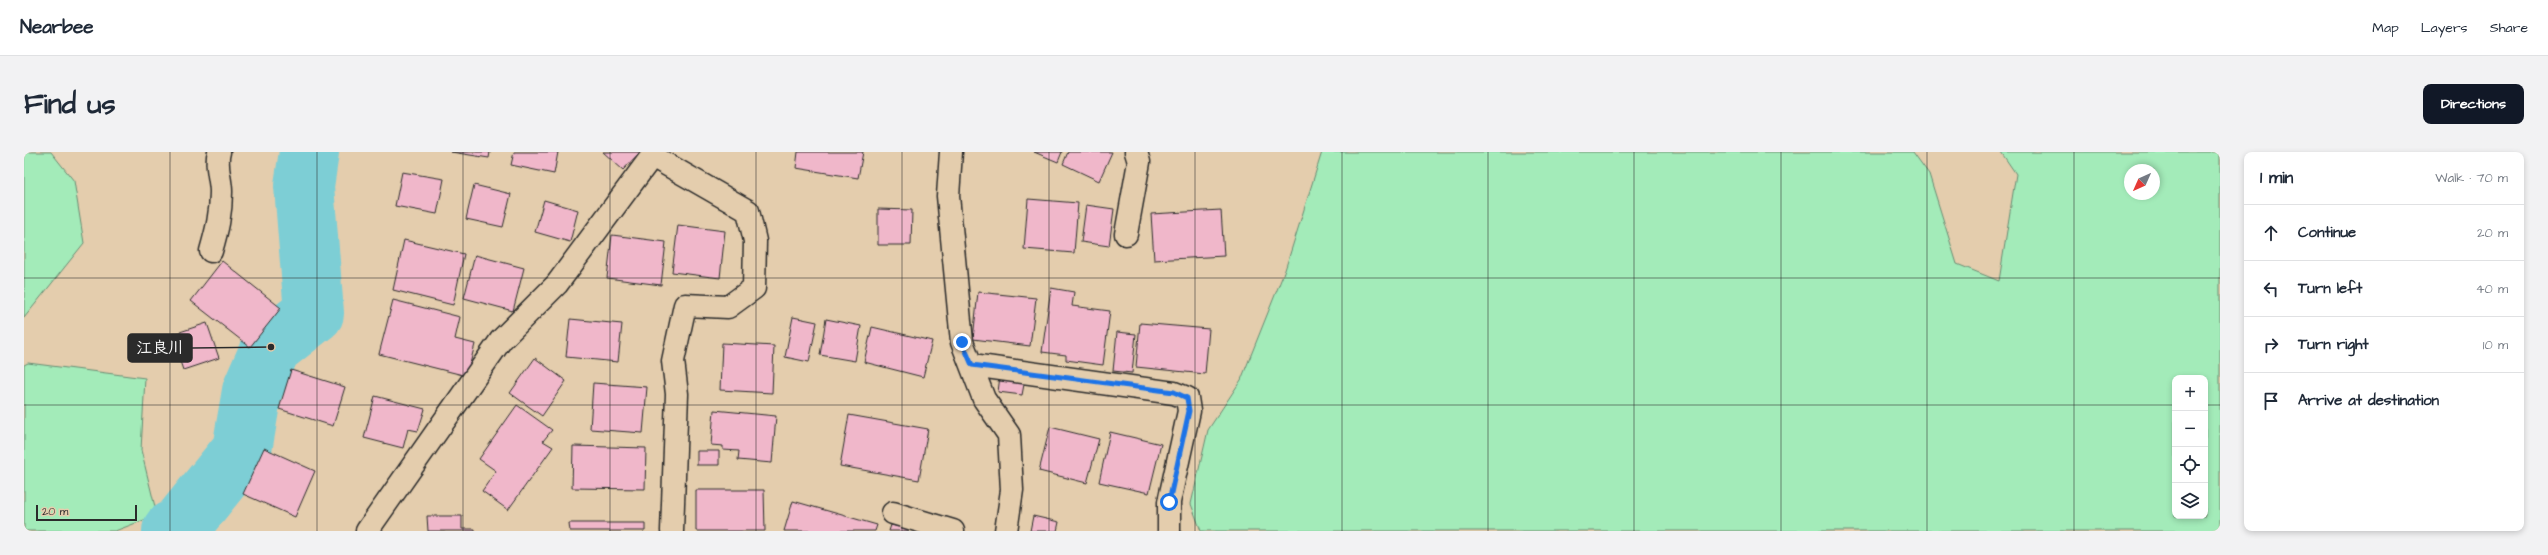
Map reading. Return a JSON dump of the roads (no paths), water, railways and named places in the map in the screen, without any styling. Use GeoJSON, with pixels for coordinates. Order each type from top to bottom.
{"type":"FeatureCollection","features":[{"type":"Feature","properties":{"kind":"street"},"geometry":{"type":"LineString","coordinates":[[211,251],[221,218],[221,190],[217,159],[219,152]]}},
{"type":"Feature","properties":{"kind":"street"},"geometry":{"type":"LineString","coordinates":[[951,152],[948,196],[962,342],[984,399],[1008,435],[1012,490],[1006,531]]}},
{"type":"Feature","properties":{"kind":"street"},"geometry":{"type":"LineString","coordinates":[[1126,234],[1138,162],[1136,152]]}},
{"type":"Feature","properties":{"kind":"street"},"geometry":{"type":"LineString","coordinates":[[367,531],[501,340],[557,284],[654,154],[748,211],[755,241],[754,288],[728,307],[685,305],[673,361],[677,394],[672,531]]}},
{"type":"Feature","properties":{"kind":"street"},"geometry":{"type":"LineString","coordinates":[[972,365],[1174,392],[1187,398],[1189,411],[1169,502],[1169,531]]}},
{"type":"Feature","properties":{"kind":"street"},"geometry":{"type":"LineString","coordinates":[[893,513],[953,531]]}},
{"type":"Feature","properties":{"kind":"waterway"},"geometry":{"type":"LineString","coordinates":[[172,531],[180,527],[242,450],[252,391],[271,347],[314,313],[304,186],[309,152]]}},
{"type":"Feature","properties":{"kind":"place","name":"江良川"},"geometry":{"type":"Point","coordinates":[271,347]}}]}
